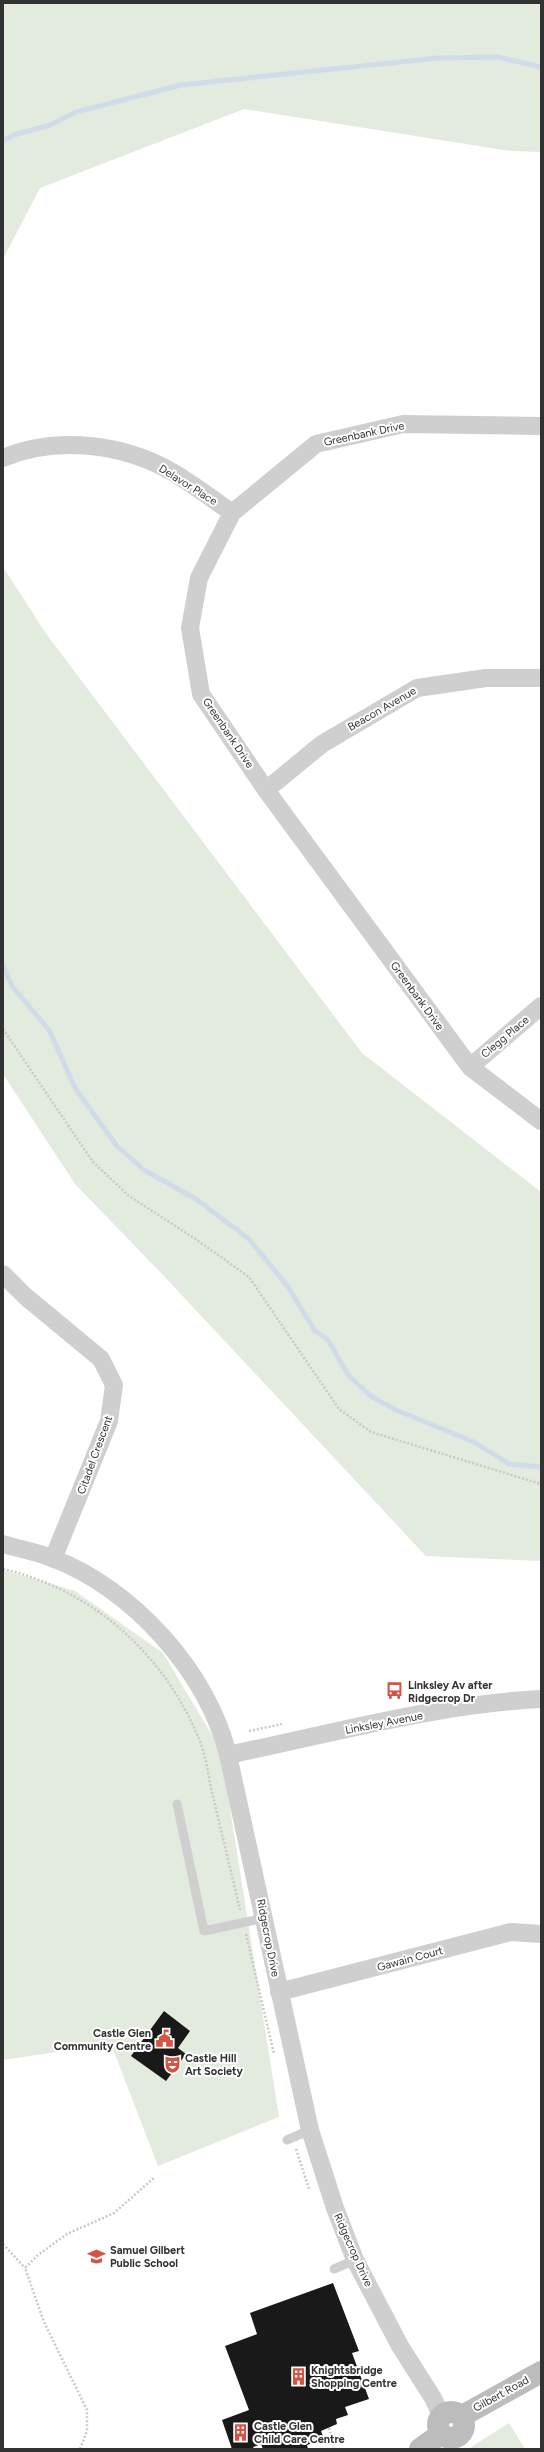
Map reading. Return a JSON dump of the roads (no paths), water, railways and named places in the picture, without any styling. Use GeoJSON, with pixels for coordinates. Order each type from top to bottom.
{"type":"FeatureCollection","features":[{"type":"Feature","properties":{"kind":"main road","name":"Gilbert Road"},"geometry":{"type":"LineString","coordinates":[[420,2449],[448,2422],[541,2372]]}},
{"type":"Feature","properties":{"kind":"street","name":"Greenbank Drive"},"geometry":{"type":"LineString","coordinates":[[541,426],[403,424],[316,444],[232,512],[199,578],[190,628],[201,694],[266,790],[470,1067],[541,1121]]}},
{"type":"Feature","properties":{"kind":"street","name":"Delavor Place"},"geometry":{"type":"LineString","coordinates":[[3,458],[49,447],[99,446],[136,456],[173,473],[232,512]]}},
{"type":"Feature","properties":{"kind":"street","name":"Beacon Avenue"},"geometry":{"type":"LineString","coordinates":[[266,790],[322,744],[417,688],[486,678],[541,678]]}},
{"type":"Feature","properties":{"kind":"street","name":"Clegg Place"},"geometry":{"type":"LineString","coordinates":[[470,1067],[541,1006]]}},
{"type":"Feature","properties":{"kind":"street","name":"Citadel Crescent"},"geometry":{"type":"LineString","coordinates":[[3,1274],[25,1296],[101,1359],[114,1385],[109,1421],[53,1559]]}},
{"type":"Feature","properties":{"kind":"street","name":"Ridgecrop Drive"},"geometry":{"type":"LineString","coordinates":[[3,1544],[53,1559],[102,1584],[142,1615],[175,1650],[216,1720],[228,1755],[265,1918],[279,1992],[310,2130],[335,2208],[355,2260],[400,2346],[448,2422]]}},
{"type":"Feature","properties":{"kind":"street","name":"Linksley Avenue"},"geometry":{"type":"LineString","coordinates":[[228,1755],[486,1704],[541,1699]]}},
{"type":"Feature","properties":{"kind":"street","name":"Gawain Court"},"geometry":{"type":"LineString","coordinates":[[279,1992],[511,1932],[541,1934]]}},
{"type":"Feature","properties":{"kind":"lane"},"geometry":{"type":"LineString","coordinates":[[177,1804],[204,1931],[265,1918]]}},
{"type":"Feature","properties":{"kind":"lane"},"geometry":{"type":"LineString","coordinates":[[290,2138],[310,2130]]}},
{"type":"Feature","properties":{"kind":"lane"},"geometry":{"type":"LineString","coordinates":[[334,2268],[355,2260]]}},
{"type":"Feature","properties":{"kind":"waterway"},"geometry":{"type":"LineString","coordinates":[[3,141],[14,135],[50,125],[76,112],[181,85],[438,58],[498,57],[541,67]]}},
{"type":"Feature","properties":{"kind":"waterway"},"geometry":{"type":"LineString","coordinates":[[3,966],[12,986],[49,1030],[75,1088],[116,1145],[144,1170],[196,1199],[249,1239],[288,1287],[315,1331],[328,1340],[349,1376],[372,1397],[396,1410],[474,1442],[509,1464],[541,1467]]}},
{"type":"Feature","properties":{"kind":"place","name":"Linksley Av after Ridgecrop Dr"},"geometry":{"type":"Point","coordinates":[395,1691]}},
{"type":"Feature","properties":{"kind":"place","name":"Castle Glen Community Centre"},"geometry":{"type":"Point","coordinates":[164,2039]}},
{"type":"Feature","properties":{"kind":"place","name":"Castle Hill Art Society"},"geometry":{"type":"Point","coordinates":[172,2064]}},
{"type":"Feature","properties":{"kind":"place","name":"Samuel Gilbert Public School"},"geometry":{"type":"Point","coordinates":[97,2256]}},
{"type":"Feature","properties":{"kind":"place","name":"Knightsbridge Shopping Centre"},"geometry":{"type":"Point","coordinates":[298,2376]}},
{"type":"Feature","properties":{"kind":"place","name":"Castle Glen Child Care Centre"},"geometry":{"type":"Point","coordinates":[241,2432]}}]}
